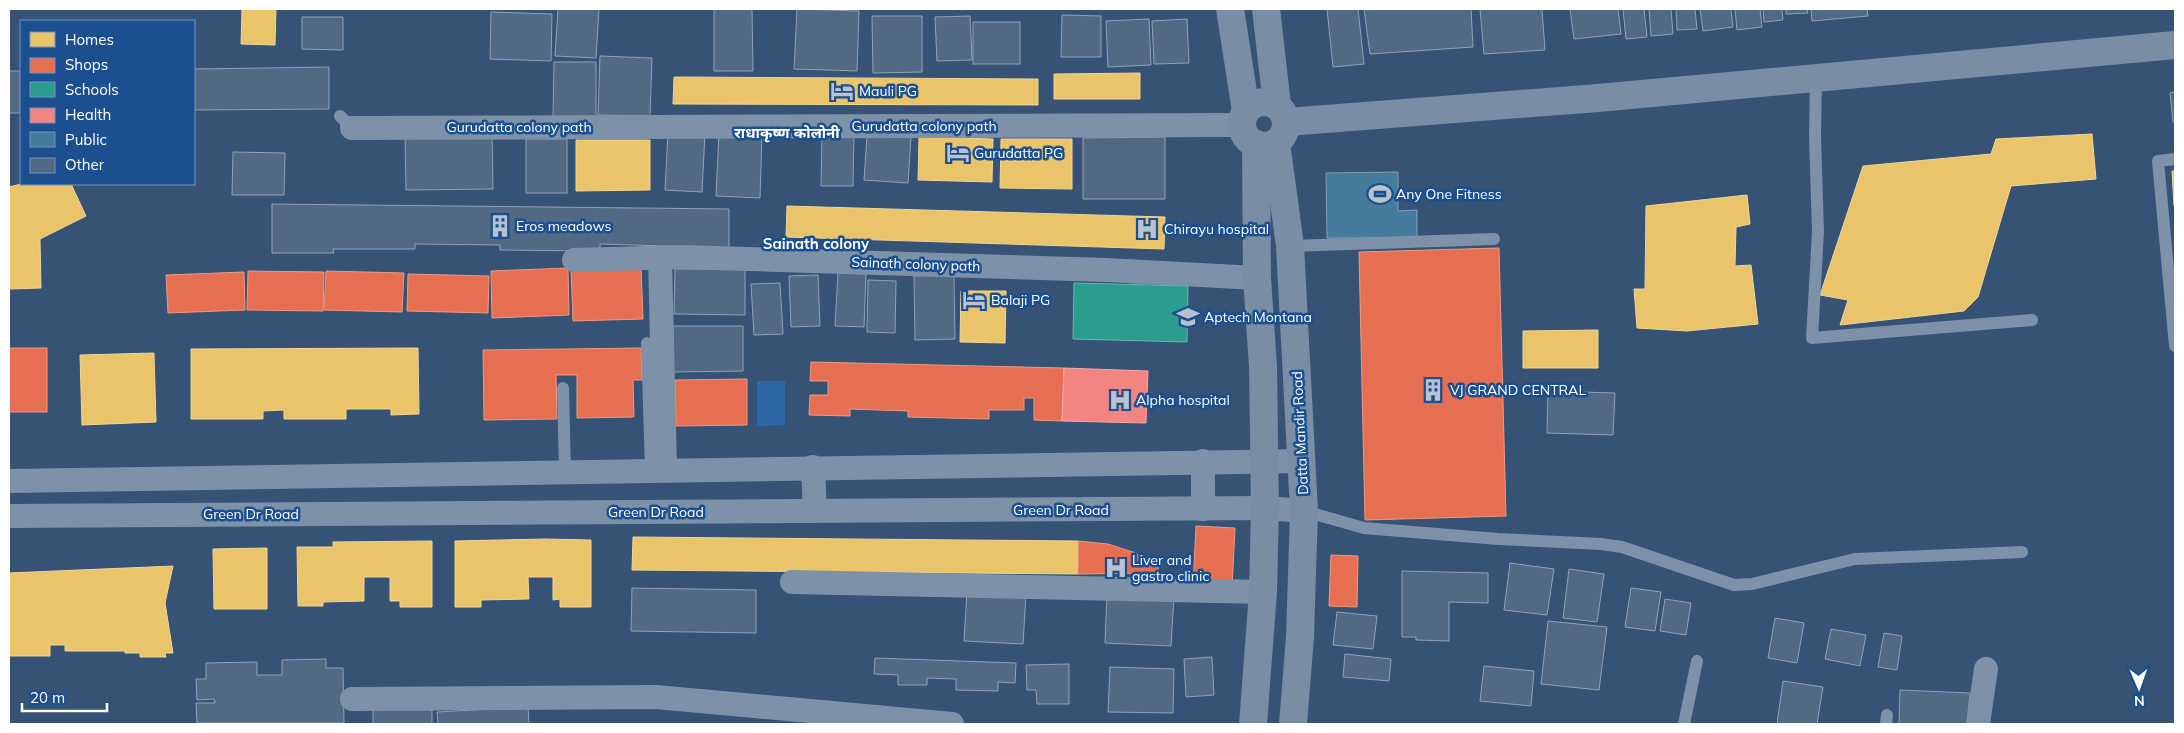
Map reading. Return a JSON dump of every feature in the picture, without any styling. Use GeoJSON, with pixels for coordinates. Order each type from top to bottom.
{"type":"FeatureCollection","features":[{"type":"Feature","properties":{"kind":"main road","name":"Datta Mandir Road"},"geometry":{"type":"LineString","coordinates":[[1230,9],[1264,125],[1290,246],[1304,511],[1300,637],[1293,724]]}},
{"type":"Feature","properties":{"kind":"main road","name":"Datta Mandir Road"},"geometry":{"type":"LineString","coordinates":[[1254,724],[1263,592],[1265,508],[1258,278],[1266,9]]}},
{"type":"Feature","properties":{"kind":"main road"},"geometry":{"type":"LineString","coordinates":[[1264,125],[1598,98],[2175,45]]}},
{"type":"Feature","properties":{"kind":"street","name":"Gurudatta colony path"},"geometry":{"type":"LineString","coordinates":[[346,122],[1264,125]]}},
{"type":"Feature","properties":{"kind":"street","name":"Sainath colony path"},"geometry":{"type":"LineString","coordinates":[[574,260],[693,257],[1106,270],[1258,278]]}},
{"type":"Feature","properties":{"kind":"street"},"geometry":{"type":"LineString","coordinates":[[658,470],[660,258]]}},
{"type":"Feature","properties":{"kind":"street"},"geometry":{"type":"LineString","coordinates":[[9,481],[1203,461],[1302,461]]}},
{"type":"Feature","properties":{"kind":"street"},"geometry":{"type":"LineString","coordinates":[[1203,461],[1203,509]]}},
{"type":"Feature","properties":{"kind":"street"},"geometry":{"type":"LineString","coordinates":[[813,468],[815,511]]}},
{"type":"Feature","properties":{"kind":"street"},"geometry":{"type":"LineString","coordinates":[[94,479],[94,515]]}},
{"type":"Feature","properties":{"kind":"street","name":"Green Dr Road"},"geometry":{"type":"LineString","coordinates":[[9,516],[1265,508],[1304,511]]}},
{"type":"Feature","properties":{"kind":"street"},"geometry":{"type":"LineString","coordinates":[[792,582],[1263,592]]}},
{"type":"Feature","properties":{"kind":"street"},"geometry":{"type":"LineString","coordinates":[[1978,724],[1986,669]]}},
{"type":"Feature","properties":{"kind":"street"},"geometry":{"type":"LineString","coordinates":[[352,698],[656,697],[952,724]]}},
{"type":"Feature","properties":{"kind":"lane"},"geometry":{"type":"LineString","coordinates":[[1816,78],[1815,136],[1818,232],[1812,338],[2032,320]]}},
{"type":"Feature","properties":{"kind":"lane"},"geometry":{"type":"LineString","coordinates":[[2175,158],[2158,161],[2175,346]]}},
{"type":"Feature","properties":{"kind":"lane"},"geometry":{"type":"LineString","coordinates":[[1290,246],[1494,239]]}},
{"type":"Feature","properties":{"kind":"lane"},"geometry":{"type":"LineString","coordinates":[[647,343],[658,470]]}},
{"type":"Feature","properties":{"kind":"lane"},"geometry":{"type":"LineString","coordinates":[[563,388],[565,472]]}},
{"type":"Feature","properties":{"kind":"lane"},"geometry":{"type":"LineString","coordinates":[[1304,511],[1364,528],[1622,547],[1734,585],[1752,584],[1855,559],[2022,552]]}},
{"type":"Feature","properties":{"kind":"lane"},"geometry":{"type":"LineString","coordinates":[[1684,724],[1697,661]]}},
{"type":"Feature","properties":{"kind":"shaded area"},"geometry":{"type":"Polygon","coordinates":[[[757,381],[785,381],[785,425],[757,426],[757,381]]]}},
{"type":"Feature","properties":{"kind":"building: Homes"},"geometry":{"type":"Polygon","coordinates":[[[242,9],[276,9],[275,45],[241,44],[242,9]]]}},
{"type":"Feature","properties":{"kind":"building: Homes"},"geometry":{"type":"Polygon","coordinates":[[[1140,73],[1140,99],[1054,99],[1054,74],[1140,73]]]}},
{"type":"Feature","properties":{"kind":"building: Homes"},"geometry":{"type":"Polygon","coordinates":[[[674,77],[1038,79],[1038,105],[673,104],[674,77]]]}},
{"type":"Feature","properties":{"kind":"building: Homes"},"geometry":{"type":"Polygon","coordinates":[[[2092,134],[2096,179],[2011,186],[1978,297],[1964,311],[1840,325],[1848,300],[1820,295],[1863,166],[1991,154],[1996,139],[2092,134]]]}},
{"type":"Feature","properties":{"kind":"building: Homes"},"geometry":{"type":"Polygon","coordinates":[[[919,137],[993,139],[992,182],[918,180],[919,137]]]}},
{"type":"Feature","properties":{"kind":"building: Homes"},"geometry":{"type":"Polygon","coordinates":[[[1001,139],[1072,139],[1072,189],[1000,188],[1001,139]]]}},
{"type":"Feature","properties":{"kind":"building: Homes"},"geometry":{"type":"Polygon","coordinates":[[[576,140],[650,140],[650,190],[576,191],[576,140]]]}},
{"type":"Feature","properties":{"kind":"building: Homes"},"geometry":{"type":"Polygon","coordinates":[[[2172,171],[2175,171],[2175,206],[2174,206],[2172,171]]]}},
{"type":"Feature","properties":{"kind":"building: Homes"},"geometry":{"type":"Polygon","coordinates":[[[20,184],[71,185],[86,216],[40,239],[41,288],[9,289],[9,187],[20,184]]]}},
{"type":"Feature","properties":{"kind":"building: Homes"},"geometry":{"type":"Polygon","coordinates":[[[1747,195],[1750,224],[1736,227],[1735,266],[1751,265],[1758,324],[1687,331],[1637,328],[1634,289],[1645,289],[1646,206],[1747,195]]]}},
{"type":"Feature","properties":{"kind":"building: Homes"},"geometry":{"type":"Polygon","coordinates":[[[787,206],[1165,217],[1164,249],[786,237],[787,206]]]}},
{"type":"Feature","properties":{"kind":"building: Homes"},"geometry":{"type":"Polygon","coordinates":[[[961,291],[1006,291],[1005,343],[960,342],[961,291]]]}},
{"type":"Feature","properties":{"kind":"building: Homes"},"geometry":{"type":"Polygon","coordinates":[[[1598,330],[1598,368],[1523,368],[1523,331],[1598,330]]]}},
{"type":"Feature","properties":{"kind":"building: Homes"},"geometry":{"type":"Polygon","coordinates":[[[418,348],[419,414],[391,415],[391,409],[346,409],[346,419],[284,419],[284,410],[263,411],[263,419],[191,419],[191,349],[418,348]]]}},
{"type":"Feature","properties":{"kind":"building: Homes"},"geometry":{"type":"Polygon","coordinates":[[[154,353],[156,422],[82,425],[80,355],[154,353]]]}},
{"type":"Feature","properties":{"kind":"building: Homes"},"geometry":{"type":"Polygon","coordinates":[[[633,537],[1078,541],[1078,574],[632,570],[633,537]]]}},
{"type":"Feature","properties":{"kind":"building: Homes"},"geometry":{"type":"Polygon","coordinates":[[[591,540],[591,607],[560,607],[560,599],[553,600],[553,577],[528,577],[529,599],[481,600],[481,607],[455,607],[455,541],[591,540]]]}},
{"type":"Feature","properties":{"kind":"building: Homes"},"geometry":{"type":"Polygon","coordinates":[[[432,541],[432,607],[400,607],[400,601],[390,601],[390,577],[364,577],[364,601],[323,602],[323,606],[298,606],[297,547],[333,547],[333,542],[432,541]]]}},
{"type":"Feature","properties":{"kind":"building: Homes"},"geometry":{"type":"Polygon","coordinates":[[[267,548],[267,609],[214,609],[213,549],[267,548]]]}},
{"type":"Feature","properties":{"kind":"building: Homes"},"geometry":{"type":"Polygon","coordinates":[[[173,566],[165,603],[173,653],[165,653],[166,657],[140,657],[140,653],[125,653],[125,651],[65,651],[65,645],[50,645],[50,656],[9,656],[9,573],[173,566]]]}},
{"type":"Feature","properties":{"kind":"building: Shops","name":"VJ GRAND CENTRAL"},"geometry":{"type":"Polygon","coordinates":[[[1499,248],[1506,516],[1365,520],[1359,252],[1499,248]]]}},
{"type":"Feature","properties":{"kind":"building: Shops"},"geometry":{"type":"Polygon","coordinates":[[[641,267],[643,319],[573,321],[571,269],[641,267]]]}},
{"type":"Feature","properties":{"kind":"building: Shops"},"geometry":{"type":"Polygon","coordinates":[[[568,268],[569,315],[492,318],[491,271],[568,268]]]}},
{"type":"Feature","properties":{"kind":"building: Shops"},"geometry":{"type":"Polygon","coordinates":[[[248,271],[324,272],[323,311],[247,310],[248,271]]]}},
{"type":"Feature","properties":{"kind":"building: Shops"},"geometry":{"type":"Polygon","coordinates":[[[326,271],[404,273],[402,312],[324,310],[326,271]]]}},
{"type":"Feature","properties":{"kind":"building: Shops"},"geometry":{"type":"Polygon","coordinates":[[[244,272],[245,310],[168,313],[166,275],[244,272]]]}},
{"type":"Feature","properties":{"kind":"building: Shops"},"geometry":{"type":"Polygon","coordinates":[[[408,274],[489,276],[488,313],[407,311],[408,274]]]}},
{"type":"Feature","properties":{"kind":"building: Shops"},"geometry":{"type":"Polygon","coordinates":[[[9,348],[47,348],[47,412],[9,412],[9,348]]]}},
{"type":"Feature","properties":{"kind":"building: Shops"},"geometry":{"type":"Polygon","coordinates":[[[641,348],[642,380],[633,380],[634,417],[577,418],[577,375],[556,375],[557,419],[484,420],[483,350],[641,348]]]}},
{"type":"Feature","properties":{"kind":"building: Shops"},"geometry":{"type":"Polygon","coordinates":[[[811,362],[1064,368],[1062,421],[1034,420],[1034,398],[1024,398],[1024,410],[989,410],[989,419],[908,417],[908,411],[850,409],[850,416],[809,415],[810,395],[828,395],[828,381],[810,381],[811,362]]]}},
{"type":"Feature","properties":{"kind":"building: Shops"},"geometry":{"type":"Polygon","coordinates":[[[747,379],[747,425],[676,426],[675,380],[747,379]]]}},
{"type":"Feature","properties":{"kind":"building: Shops"},"geometry":{"type":"Polygon","coordinates":[[[1196,526],[1235,528],[1232,588],[1193,586],[1196,526]]]}},
{"type":"Feature","properties":{"kind":"building: Shops"},"geometry":{"type":"Polygon","coordinates":[[[1078,541],[1108,544],[1133,552],[1158,566],[1159,573],[1078,574],[1078,541]]]}},
{"type":"Feature","properties":{"kind":"building: Shops"},"geometry":{"type":"Polygon","coordinates":[[[1331,555],[1358,556],[1357,607],[1329,606],[1331,555]]]}},
{"type":"Feature","properties":{"kind":"building: Schools"},"geometry":{"type":"Polygon","coordinates":[[[1074,283],[1188,286],[1187,342],[1073,339],[1074,283]]]}},
{"type":"Feature","properties":{"kind":"building: Health"},"geometry":{"type":"Polygon","coordinates":[[[1064,368],[1148,371],[1146,423],[1062,421],[1064,368]]]}},
{"type":"Feature","properties":{"kind":"building: Public"},"geometry":{"type":"Polygon","coordinates":[[[1398,172],[1398,211],[1417,210],[1417,238],[1327,238],[1326,173],[1398,172]]]}},
{"type":"Feature","properties":{"kind":"building: Other"},"geometry":{"type":"Polygon","coordinates":[[[558,9],[599,9],[596,58],[555,56],[558,9]]]}},
{"type":"Feature","properties":{"kind":"building: Other"},"geometry":{"type":"Polygon","coordinates":[[[714,9],[752,9],[753,71],[714,71],[714,9]]]}},
{"type":"Feature","properties":{"kind":"building: Other"},"geometry":{"type":"Polygon","coordinates":[[[797,9],[859,11],[857,71],[794,69],[797,9]]]}},
{"type":"Feature","properties":{"kind":"building: Other"},"geometry":{"type":"Polygon","coordinates":[[[1327,9],[1358,9],[1364,64],[1333,67],[1327,9]]]}},
{"type":"Feature","properties":{"kind":"building: Other"},"geometry":{"type":"Polygon","coordinates":[[[1364,9],[1471,9],[1473,47],[1370,54],[1364,9]]]}},
{"type":"Feature","properties":{"kind":"building: Other"},"geometry":{"type":"Polygon","coordinates":[[[1480,9],[1542,9],[1545,50],[1484,54],[1480,9]]]}},
{"type":"Feature","properties":{"kind":"building: Other"},"geometry":{"type":"Polygon","coordinates":[[[1570,9],[1618,9],[1621,34],[1574,39],[1570,9]]]}},
{"type":"Feature","properties":{"kind":"building: Other"},"geometry":{"type":"Polygon","coordinates":[[[1623,9],[1644,9],[1647,37],[1626,39],[1623,9]]]}},
{"type":"Feature","properties":{"kind":"building: Other"},"geometry":{"type":"Polygon","coordinates":[[[1649,9],[1671,9],[1673,34],[1651,36],[1649,9]]]}},
{"type":"Feature","properties":{"kind":"building: Other"},"geometry":{"type":"Polygon","coordinates":[[[1676,9],[1695,9],[1697,29],[1677,30],[1676,9]]]}},
{"type":"Feature","properties":{"kind":"building: Other"},"geometry":{"type":"Polygon","coordinates":[[[1700,9],[1731,9],[1733,27],[1703,31],[1700,9]]]}},
{"type":"Feature","properties":{"kind":"building: Other"},"geometry":{"type":"Polygon","coordinates":[[[1735,9],[1760,9],[1762,27],[1737,30],[1735,9]]]}},
{"type":"Feature","properties":{"kind":"building: Other"},"geometry":{"type":"Polygon","coordinates":[[[1763,9],[1782,9],[1783,20],[1764,22],[1763,9]]]}},
{"type":"Feature","properties":{"kind":"building: Other"},"geometry":{"type":"Polygon","coordinates":[[[1786,9],[1807,9],[1808,13],[1786,14],[1786,9]]]}},
{"type":"Feature","properties":{"kind":"building: Other"},"geometry":{"type":"Polygon","coordinates":[[[1811,9],[1867,9],[1868,16],[1812,21],[1811,9]]]}},
{"type":"Feature","properties":{"kind":"building: Other"},"geometry":{"type":"Polygon","coordinates":[[[491,12],[552,14],[551,61],[490,59],[491,12]]]}},
{"type":"Feature","properties":{"kind":"building: Other"},"geometry":{"type":"Polygon","coordinates":[[[1062,15],[1101,16],[1101,57],[1061,57],[1062,15]]]}},
{"type":"Feature","properties":{"kind":"building: Other"},"geometry":{"type":"Polygon","coordinates":[[[872,16],[922,16],[922,72],[873,73],[872,16]]]}},
{"type":"Feature","properties":{"kind":"building: Other"},"geometry":{"type":"Polygon","coordinates":[[[970,16],[972,60],[937,61],[935,17],[970,16]]]}},
{"type":"Feature","properties":{"kind":"building: Other"},"geometry":{"type":"Polygon","coordinates":[[[302,17],[343,17],[343,50],[302,49],[302,17]]]}},
{"type":"Feature","properties":{"kind":"building: Other"},"geometry":{"type":"Polygon","coordinates":[[[1149,19],[1151,65],[1108,67],[1106,21],[1149,19]]]}},
{"type":"Feature","properties":{"kind":"building: Other"},"geometry":{"type":"Polygon","coordinates":[[[1187,19],[1189,63],[1154,64],[1152,21],[1187,19]]]}},
{"type":"Feature","properties":{"kind":"building: Other"},"geometry":{"type":"Polygon","coordinates":[[[973,22],[1020,22],[1020,64],[973,64],[973,22]]]}},
{"type":"Feature","properties":{"kind":"building: Other"},"geometry":{"type":"Polygon","coordinates":[[[600,56],[652,58],[650,116],[598,115],[600,56]]]}},
{"type":"Feature","properties":{"kind":"building: Other"},"geometry":{"type":"Polygon","coordinates":[[[554,62],[596,62],[596,117],[553,117],[554,62]]]}},
{"type":"Feature","properties":{"kind":"building: Other"},"geometry":{"type":"Polygon","coordinates":[[[329,67],[329,109],[195,110],[195,69],[329,67]]]}},
{"type":"Feature","properties":{"kind":"building: Other"},"geometry":{"type":"Polygon","coordinates":[[[9,71],[20,71],[20,113],[9,113],[9,71]]]}},
{"type":"Feature","properties":{"kind":"building: Other"},"geometry":{"type":"Polygon","coordinates":[[[2175,92],[2175,122],[2173,122],[2170,93],[2175,92]]]}},
{"type":"Feature","properties":{"kind":"building: Other"},"geometry":{"type":"Polygon","coordinates":[[[668,131],[705,133],[702,192],[665,190],[668,131]]]}},
{"type":"Feature","properties":{"kind":"building: Other"},"geometry":{"type":"Polygon","coordinates":[[[719,132],[762,133],[760,198],[716,196],[719,132]]]}},
{"type":"Feature","properties":{"kind":"building: Other"},"geometry":{"type":"Polygon","coordinates":[[[822,133],[854,133],[853,186],[821,186],[822,133]]]}},
{"type":"Feature","properties":{"kind":"building: Other"},"geometry":{"type":"Polygon","coordinates":[[[492,134],[493,189],[406,190],[405,135],[492,134]]]}},
{"type":"Feature","properties":{"kind":"building: Other"},"geometry":{"type":"Polygon","coordinates":[[[867,135],[911,137],[908,183],[864,180],[867,135]]]}},
{"type":"Feature","properties":{"kind":"building: Other"},"geometry":{"type":"Polygon","coordinates":[[[1165,137],[1165,199],[1083,199],[1083,138],[1165,137]]]}},
{"type":"Feature","properties":{"kind":"building: Other"},"geometry":{"type":"Polygon","coordinates":[[[526,139],[567,139],[567,193],[526,193],[526,139]]]}},
{"type":"Feature","properties":{"kind":"building: Other"},"geometry":{"type":"Polygon","coordinates":[[[233,152],[285,153],[284,195],[232,195],[233,152]]]}},
{"type":"Feature","properties":{"kind":"building: Other","name":"Eros meadows"},"geometry":{"type":"Polygon","coordinates":[[[272,204],[729,209],[729,248],[600,244],[600,251],[500,250],[500,245],[415,244],[415,249],[333,249],[334,253],[272,253],[272,204]]]}},
{"type":"Feature","properties":{"kind":"building: Other"},"geometry":{"type":"Polygon","coordinates":[[[675,269],[745,269],[745,315],[674,314],[675,269]]]}},
{"type":"Feature","properties":{"kind":"building: Other"},"geometry":{"type":"Polygon","coordinates":[[[838,273],[866,274],[864,327],[835,326],[838,273]]]}},
{"type":"Feature","properties":{"kind":"building: Other"},"geometry":{"type":"Polygon","coordinates":[[[818,275],[820,326],[791,327],[789,276],[818,275]]]}},
{"type":"Feature","properties":{"kind":"building: Other"},"geometry":{"type":"Polygon","coordinates":[[[954,275],[955,339],[915,340],[914,276],[954,275]]]}},
{"type":"Feature","properties":{"kind":"building: Other"},"geometry":{"type":"Polygon","coordinates":[[[868,280],[896,281],[895,333],[867,332],[868,280]]]}},
{"type":"Feature","properties":{"kind":"building: Other"},"geometry":{"type":"Polygon","coordinates":[[[780,283],[783,334],[754,335],[751,284],[780,283]]]}},
{"type":"Feature","properties":{"kind":"building: Other"},"geometry":{"type":"Polygon","coordinates":[[[673,326],[743,326],[743,371],[673,372],[673,326]]]}},
{"type":"Feature","properties":{"kind":"building: Other"},"geometry":{"type":"Polygon","coordinates":[[[1548,391],[1615,393],[1613,435],[1547,433],[1548,391]]]}},
{"type":"Feature","properties":{"kind":"building: Other"},"geometry":{"type":"Polygon","coordinates":[[[1510,563],[1554,569],[1547,615],[1504,610],[1510,563]]]}},
{"type":"Feature","properties":{"kind":"building: Other"},"geometry":{"type":"Polygon","coordinates":[[[1569,569],[1604,574],[1597,622],[1563,618],[1569,569]]]}},
{"type":"Feature","properties":{"kind":"building: Other"},"geometry":{"type":"Polygon","coordinates":[[[1402,571],[1488,573],[1488,603],[1449,602],[1449,641],[1416,640],[1416,637],[1402,637],[1402,571]]]}},
{"type":"Feature","properties":{"kind":"building: Other"},"geometry":{"type":"Polygon","coordinates":[[[632,588],[756,590],[756,633],[631,631],[632,588]]]}},
{"type":"Feature","properties":{"kind":"building: Other"},"geometry":{"type":"Polygon","coordinates":[[[1631,588],[1661,592],[1655,631],[1625,627],[1631,588]]]}},
{"type":"Feature","properties":{"kind":"building: Other"},"geometry":{"type":"Polygon","coordinates":[[[967,591],[1026,595],[1023,644],[964,641],[967,591]]]}},
{"type":"Feature","properties":{"kind":"building: Other"},"geometry":{"type":"Polygon","coordinates":[[[1107,594],[1174,597],[1171,646],[1105,643],[1107,594]]]}},
{"type":"Feature","properties":{"kind":"building: Other"},"geometry":{"type":"Polygon","coordinates":[[[1665,599],[1691,603],[1686,635],[1660,631],[1665,599]]]}},
{"type":"Feature","properties":{"kind":"building: Other"},"geometry":{"type":"Polygon","coordinates":[[[1337,612],[1377,616],[1373,649],[1333,645],[1337,612]]]}},
{"type":"Feature","properties":{"kind":"building: Other"},"geometry":{"type":"Polygon","coordinates":[[[1775,618],[1804,623],[1797,663],[1768,658],[1775,618]]]}},
{"type":"Feature","properties":{"kind":"building: Other"},"geometry":{"type":"Polygon","coordinates":[[[1548,621],[1607,627],[1599,690],[1541,684],[1548,621]]]}},
{"type":"Feature","properties":{"kind":"building: Other"},"geometry":{"type":"Polygon","coordinates":[[[1831,629],[1866,635],[1860,666],[1825,659],[1831,629]]]}},
{"type":"Feature","properties":{"kind":"building: Other"},"geometry":{"type":"Polygon","coordinates":[[[1884,633],[1902,636],[1897,670],[1878,667],[1884,633]]]}},
{"type":"Feature","properties":{"kind":"building: Other"},"geometry":{"type":"Polygon","coordinates":[[[1345,654],[1391,659],[1389,681],[1343,677],[1345,654]]]}},
{"type":"Feature","properties":{"kind":"building: Other"},"geometry":{"type":"Polygon","coordinates":[[[1212,657],[1214,695],[1186,697],[1184,659],[1212,657]]]}},
{"type":"Feature","properties":{"kind":"building: Other"},"geometry":{"type":"Polygon","coordinates":[[[875,658],[1016,663],[1015,683],[998,682],[998,691],[956,690],[956,679],[927,678],[927,685],[898,685],[898,675],[874,674],[875,658]]]}},
{"type":"Feature","properties":{"kind":"building: Other"},"geometry":{"type":"Polygon","coordinates":[[[326,659],[326,668],[343,668],[344,723],[197,723],[196,703],[215,703],[214,699],[197,700],[196,679],[206,679],[206,663],[257,662],[257,675],[282,675],[282,660],[326,659]]]}},
{"type":"Feature","properties":{"kind":"building: Other"},"geometry":{"type":"Polygon","coordinates":[[[1069,664],[1069,704],[1037,704],[1036,690],[1027,690],[1026,665],[1069,664]]]}},
{"type":"Feature","properties":{"kind":"building: Other"},"geometry":{"type":"Polygon","coordinates":[[[1484,666],[1534,671],[1531,706],[1480,701],[1484,666]]]}},
{"type":"Feature","properties":{"kind":"building: Other"},"geometry":{"type":"Polygon","coordinates":[[[1110,667],[1174,669],[1173,713],[1108,712],[1110,667]]]}},
{"type":"Feature","properties":{"kind":"building: Other"},"geometry":{"type":"Polygon","coordinates":[[[1783,681],[1823,687],[1817,724],[1777,724],[1783,681]]]}},
{"type":"Feature","properties":{"kind":"building: Other"},"geometry":{"type":"Polygon","coordinates":[[[1900,690],[1970,693],[1967,724],[1899,724],[1900,690]]]}},
{"type":"Feature","properties":{"kind":"building: Other"},"geometry":{"type":"Polygon","coordinates":[[[528,707],[529,724],[438,724],[437,712],[528,707]]]}},
{"type":"Feature","properties":{"kind":"building: Other"},"geometry":{"type":"Polygon","coordinates":[[[373,709],[432,710],[432,724],[373,724],[373,709]]]}},
{"type":"Feature","properties":{"kind":"place","name":"Mauli PG"},"geometry":{"type":"Point","coordinates":[842,91]}},
{"type":"Feature","properties":{"kind":"place","name":"Gurudatta PG"},"geometry":{"type":"Point","coordinates":[958,153]}},
{"type":"Feature","properties":{"kind":"place","name":"Any One Fitness"},"geometry":{"type":"Point","coordinates":[1380,194]}},
{"type":"Feature","properties":{"kind":"place","name":"Eros meadows"},"geometry":{"type":"Point","coordinates":[500,226]}},
{"type":"Feature","properties":{"kind":"place","name":"Chirayu hospital"},"geometry":{"type":"Point","coordinates":[1147,229]}},
{"type":"Feature","properties":{"kind":"place","name":"Balaji PG"},"geometry":{"type":"Point","coordinates":[974,300]}},
{"type":"Feature","properties":{"kind":"place","name":"Aptech Montana"},"geometry":{"type":"Point","coordinates":[1188,317]}},
{"type":"Feature","properties":{"kind":"place","name":"VJ GRAND CENTRAL"},"geometry":{"type":"Point","coordinates":[1433,390]}},
{"type":"Feature","properties":{"kind":"place","name":"Alpha hospital"},"geometry":{"type":"Point","coordinates":[1120,400]}},
{"type":"Feature","properties":{"kind":"place","name":"Liver and gastro clinic"},"geometry":{"type":"Point","coordinates":[1116,568]}},
{"type":"Feature","properties":{"kind":"district","name":"राधाकृष्ण कोलोनी"},"geometry":{"type":"Point","coordinates":[787,132]}},
{"type":"Feature","properties":{"kind":"district","name":"Sainath colony"},"geometry":{"type":"Point","coordinates":[816,243]}}]}
